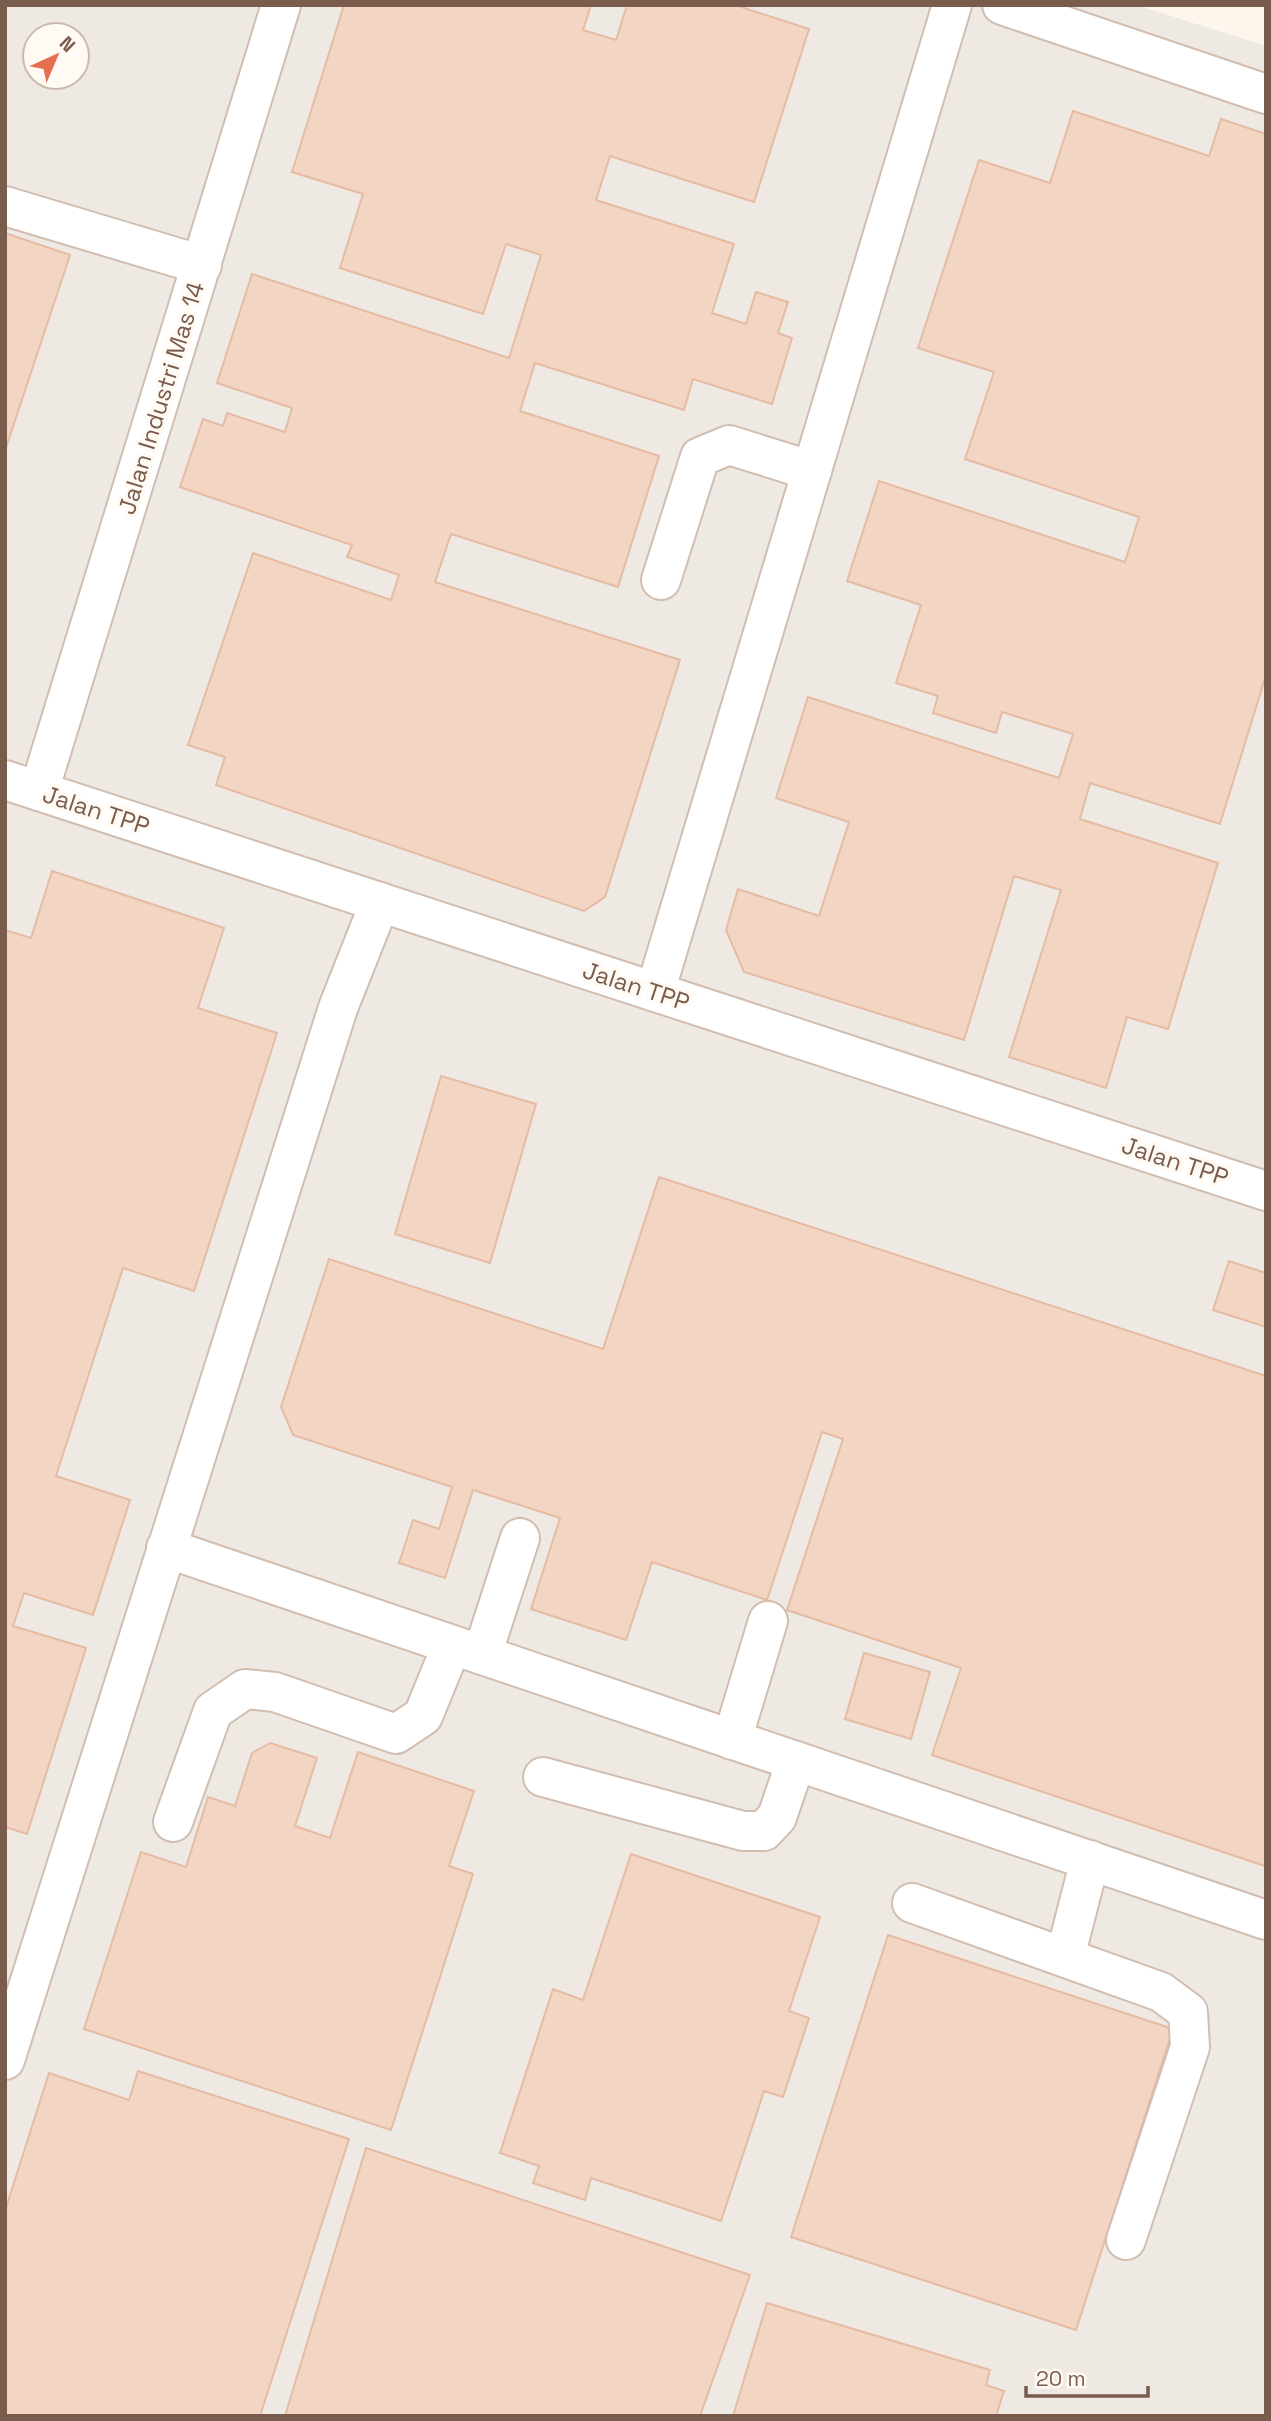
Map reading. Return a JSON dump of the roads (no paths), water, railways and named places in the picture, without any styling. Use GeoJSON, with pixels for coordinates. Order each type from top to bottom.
{"type":"FeatureCollection","features":[{"type":"Feature","properties":{"kind":"street","name":"Jalan Industri Mas 14"},"geometry":{"type":"LineString","coordinates":[[22,785],[202,265],[281,5]]}},
{"type":"Feature","properties":{"kind":"street"},"geometry":{"type":"LineString","coordinates":[[655,992],[952,5]]}},
{"type":"Feature","properties":{"kind":"street"},"geometry":{"type":"LineString","coordinates":[[1002,5],[1266,94]]}},
{"type":"Feature","properties":{"kind":"street"},"geometry":{"type":"LineString","coordinates":[[5,206],[202,265]]}},
{"type":"Feature","properties":{"kind":"street"},"geometry":{"type":"LineString","coordinates":[[660,580],[700,457],[729,445],[812,471]]}},
{"type":"Feature","properties":{"kind":"street","name":"Jalan TPP"},"geometry":{"type":"LineString","coordinates":[[22,785],[655,992],[1264,1183]]}},
{"type":"Feature","properties":{"kind":"street"},"geometry":{"type":"LineString","coordinates":[[5,2060],[338,1008],[380,902]]}},
{"type":"Feature","properties":{"kind":"street"},"geometry":{"type":"LineString","coordinates":[[173,1822],[213,1711],[244,1689],[275,1692],[396,1734],[423,1716],[467,1650],[520,1538]]}},
{"type":"Feature","properties":{"kind":"street"},"geometry":{"type":"LineString","coordinates":[[166,1548],[1266,1920]]}},
{"type":"Feature","properties":{"kind":"street"},"geometry":{"type":"LineString","coordinates":[[732,1740],[768,1621]]}},
{"type":"Feature","properties":{"kind":"street"},"geometry":{"type":"LineString","coordinates":[[543,1777],[743,1831],[764,1830],[777,1817],[796,1761]]}},
{"type":"Feature","properties":{"kind":"street"},"geometry":{"type":"LineString","coordinates":[[1065,1957],[1090,1860]]}},
{"type":"Feature","properties":{"kind":"street"},"geometry":{"type":"LineString","coordinates":[[912,1903],[1161,1992],[1188,2012],[1190,2047],[1125,2241]]}}]}
